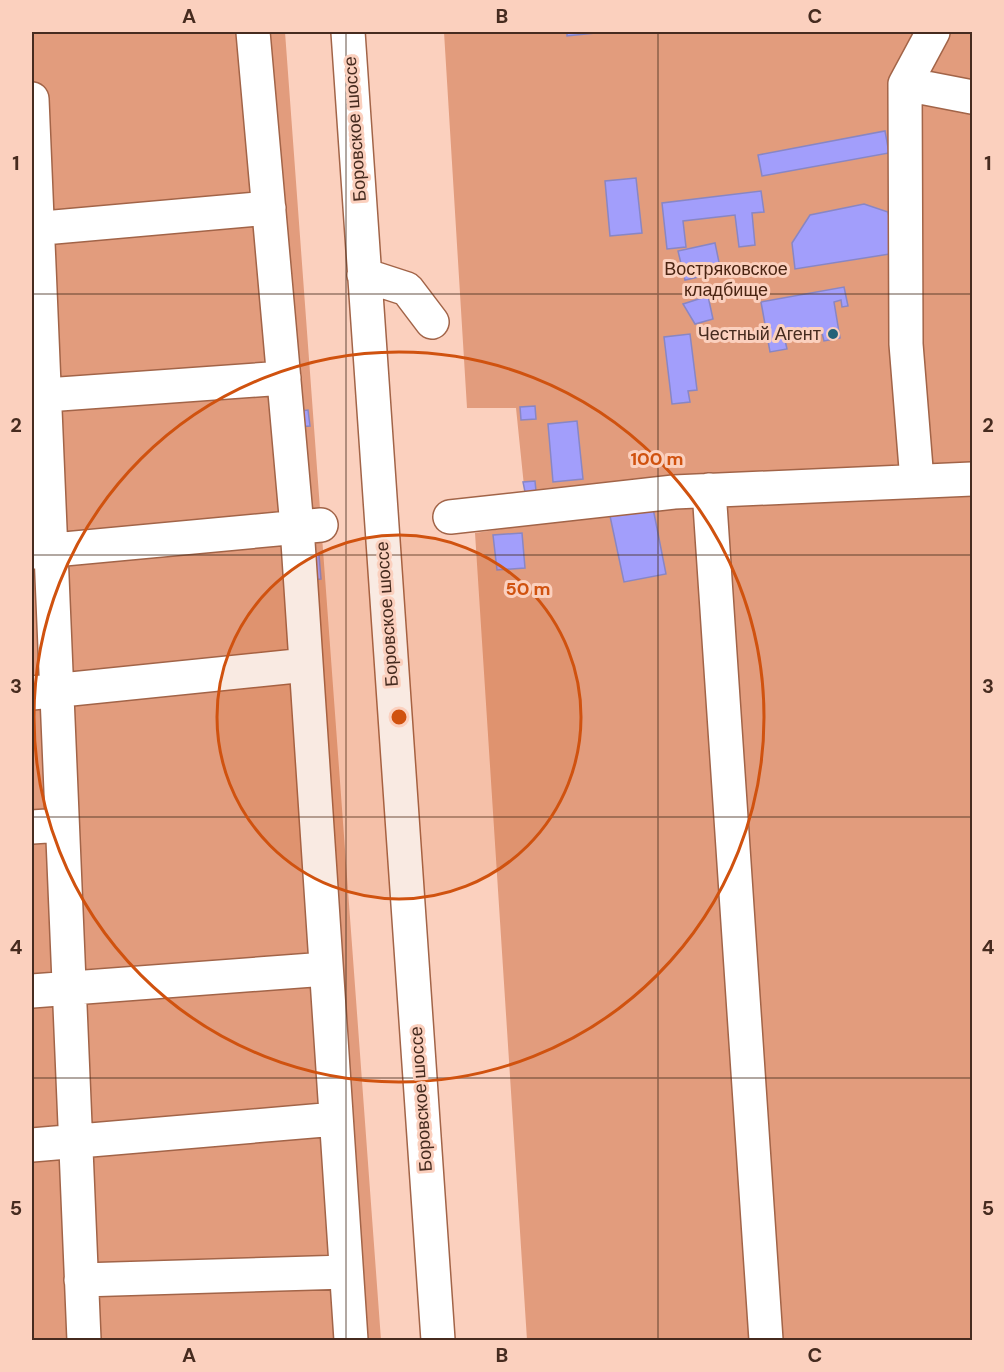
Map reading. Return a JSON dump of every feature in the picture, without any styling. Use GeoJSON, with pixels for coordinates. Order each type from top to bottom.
{"type":"FeatureCollection","features":[{"type":"Feature","properties":{"kind":"street"},"geometry":{"type":"LineString","coordinates":[[253,32],[284,378],[309,526],[306,665],[351,1341]]}},
{"type":"Feature","properties":{"kind":"street","name":"Боровское шоссе"},"geometry":{"type":"LineString","coordinates":[[348,32],[438,1341]]}},
{"type":"Feature","properties":{"kind":"street"},"geometry":{"type":"LineString","coordinates":[[917,482],[906,344],[905,84],[933,32]]}},
{"type":"Feature","properties":{"kind":"street"},"geometry":{"type":"LineString","coordinates":[[905,84],[972,97]]}},
{"type":"Feature","properties":{"kind":"street"},"geometry":{"type":"LineString","coordinates":[[32,99],[47,826],[69,989],[84,1341]]}},
{"type":"Feature","properties":{"kind":"street"},"geometry":{"type":"LineString","coordinates":[[34,229],[269,208]]}},
{"type":"Feature","properties":{"kind":"street"},"geometry":{"type":"LineString","coordinates":[[364,275],[407,289],[432,322]]}},
{"type":"Feature","properties":{"kind":"street"},"geometry":{"type":"LineString","coordinates":[[38,396],[284,378]]}},
{"type":"Feature","properties":{"kind":"street"},"geometry":{"type":"LineString","coordinates":[[450,517],[674,492],[972,479]]}},
{"type":"Feature","properties":{"kind":"street"},"geometry":{"type":"LineString","coordinates":[[709,490],[766,1341]]}},
{"type":"Feature","properties":{"kind":"street"},"geometry":{"type":"LineString","coordinates":[[41,551],[309,526]]}},
{"type":"Feature","properties":{"kind":"street"},"geometry":{"type":"LineString","coordinates":[[44,692],[306,665]]}},
{"type":"Feature","properties":{"kind":"street"},"geometry":{"type":"LineString","coordinates":[[32,991],[326,969]]}},
{"type":"Feature","properties":{"kind":"street"},"geometry":{"type":"LineString","coordinates":[[32,1145],[336,1119]]}},
{"type":"Feature","properties":{"kind":"street"},"geometry":{"type":"LineString","coordinates":[[81,1280],[346,1272]]}},
{"type":"Feature","properties":{"kind":"green space"},"geometry":{"type":"Polygon","coordinates":[[[32,32],[285,32],[381,1340],[32,1340],[32,32]]]}},
{"type":"Feature","properties":{"kind":"green space","name":"Востряковское кладбище"},"geometry":{"type":"Polygon","coordinates":[[[444,32],[972,32],[972,1340],[527,1340],[475,533],[528,525],[516,408],[467,408],[444,32]]]}},
{"type":"Feature","properties":{"kind":"building"},"geometry":{"type":"Polygon","coordinates":[[[567,32],[595,32],[595,33],[567,36],[567,32]]]}},
{"type":"Feature","properties":{"kind":"building"},"geometry":{"type":"Polygon","coordinates":[[[885,131],[889,153],[762,176],[758,155],[885,131]]]}},
{"type":"Feature","properties":{"kind":"building"},"geometry":{"type":"Polygon","coordinates":[[[636,178],[642,233],[610,236],[605,181],[636,178]]]}},
{"type":"Feature","properties":{"kind":"building"},"geometry":{"type":"Polygon","coordinates":[[[761,191],[764,212],[752,213],[755,245],[739,247],[735,215],[683,221],[686,247],[667,249],[662,203],[761,191]]]}},
{"type":"Feature","properties":{"kind":"building"},"geometry":{"type":"Polygon","coordinates":[[[864,204],[888,212],[896,253],[795,269],[792,243],[810,215],[864,204]]]}},
{"type":"Feature","properties":{"kind":"building"},"geometry":{"type":"Polygon","coordinates":[[[715,243],[721,272],[685,280],[678,251],[715,243]]]}},
{"type":"Feature","properties":{"kind":"building"},"geometry":{"type":"Polygon","coordinates":[[[844,287],[848,306],[842,307],[841,300],[834,302],[840,338],[824,341],[822,333],[785,340],[787,349],[770,352],[761,302],[844,287]]]}},
{"type":"Feature","properties":{"kind":"building"},"geometry":{"type":"Polygon","coordinates":[[[708,296],[713,319],[695,324],[683,304],[708,296]]]}},
{"type":"Feature","properties":{"kind":"building"},"geometry":{"type":"Polygon","coordinates":[[[690,334],[697,390],[688,391],[690,402],[672,404],[664,337],[690,334]]]}},
{"type":"Feature","properties":{"kind":"building"},"geometry":{"type":"Polygon","coordinates":[[[535,406],[536,419],[521,420],[520,407],[535,406]]]}},
{"type":"Feature","properties":{"kind":"building"},"geometry":{"type":"Polygon","coordinates":[[[308,410],[310,426],[294,427],[293,412],[308,410]]]}},
{"type":"Feature","properties":{"kind":"building"},"geometry":{"type":"Polygon","coordinates":[[[577,421],[583,479],[553,482],[548,424],[577,421]]]}},
{"type":"Feature","properties":{"kind":"building"},"geometry":{"type":"Polygon","coordinates":[[[535,481],[536,491],[525,492],[523,482],[535,481]]]}},
{"type":"Feature","properties":{"kind":"building"},"geometry":{"type":"Polygon","coordinates":[[[653,508],[666,574],[624,582],[610,516],[653,508]]]}},
{"type":"Feature","properties":{"kind":"building"},"geometry":{"type":"Polygon","coordinates":[[[522,533],[525,568],[497,570],[493,535],[522,533]]]}},
{"type":"Feature","properties":{"kind":"building"},"geometry":{"type":"Polygon","coordinates":[[[319,555],[321,579],[300,580],[298,557],[319,555]]]}},
{"type":"Feature","properties":{"kind":"place","name":"Честный Агент"},"geometry":{"type":"Point","coordinates":[833,334]}}]}
